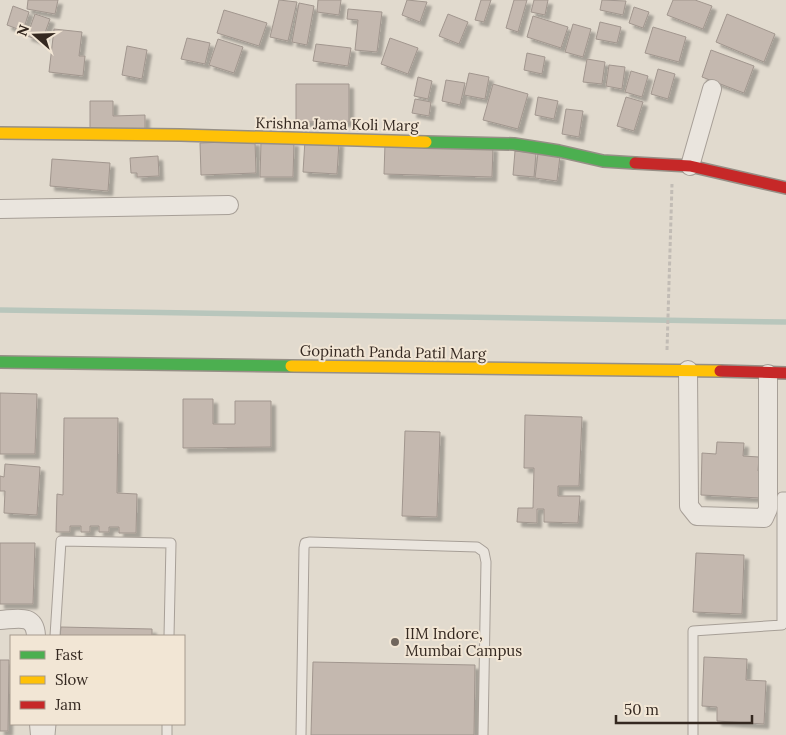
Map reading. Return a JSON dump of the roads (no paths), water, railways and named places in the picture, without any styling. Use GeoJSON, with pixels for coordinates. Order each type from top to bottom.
{"type":"FeatureCollection","features":[{"type":"Feature","properties":{"kind":"street"},"geometry":{"type":"LineString","coordinates":[[690,166],[712,89]]}},
{"type":"Feature","properties":{"kind":"street","name":"Krishna Jama Koli Marg"},"geometry":{"type":"LineString","coordinates":[[0,133],[180,135],[514,144],[559,151],[603,161],[690,166],[786,188]]}},
{"type":"Feature","properties":{"kind":"street"},"geometry":{"type":"LineString","coordinates":[[0,209],[229,204]]}},
{"type":"Feature","properties":{"kind":"street","name":"Gopinath Panda Patil Marg"},"geometry":{"type":"LineString","coordinates":[[0,362],[688,370],[768,374],[786,373]]}},
{"type":"Feature","properties":{"kind":"street"},"geometry":{"type":"LineString","coordinates":[[688,370],[689,506],[697,516],[750,519],[764,518],[768,509],[768,374]]}},
{"type":"Feature","properties":{"kind":"street"},"geometry":{"type":"LineString","coordinates":[[0,620],[27,619],[36,630],[36,635]]}},
{"type":"Feature","properties":{"kind":"lane"},"geometry":{"type":"LineString","coordinates":[[692,735],[692,631],[782,626],[782,497],[786,497]]}},
{"type":"Feature","properties":{"kind":"lane"},"geometry":{"type":"LineString","coordinates":[[56,635],[61,541],[171,543],[169,635]]}},
{"type":"Feature","properties":{"kind":"lane"},"geometry":{"type":"LineString","coordinates":[[302,735],[304,548],[306,543],[310,542],[477,547],[484,552],[486,562],[483,735]]}},
{"type":"Feature","properties":{"kind":"waterway"},"geometry":{"type":"LineString","coordinates":[[0,310],[786,322]]}},
{"type":"Feature","properties":{"kind":"place","name":"IIM Indore, Mumbai Campus"},"geometry":{"type":"Point","coordinates":[395,642]}}]}
